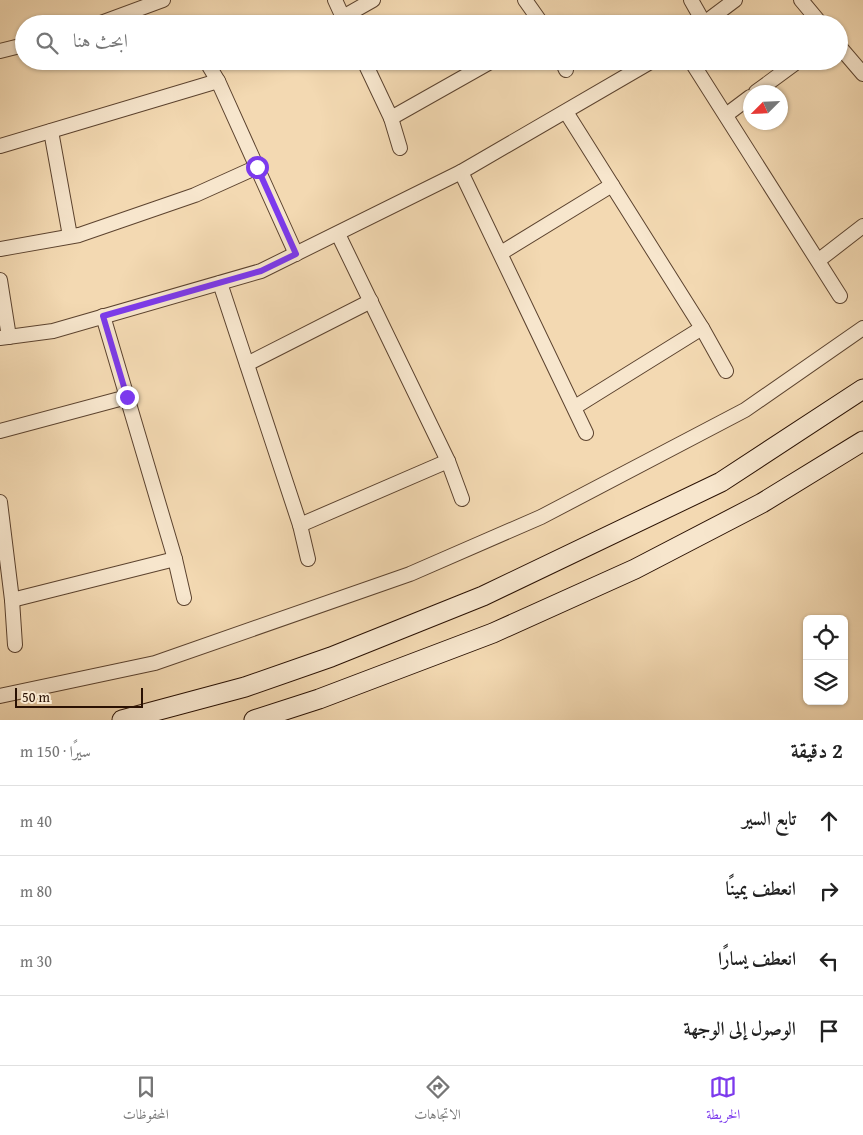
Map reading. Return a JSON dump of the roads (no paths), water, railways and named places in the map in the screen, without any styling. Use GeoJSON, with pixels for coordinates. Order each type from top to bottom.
{"type":"FeatureCollection","features":[{"type":"Feature","properties":{"kind":"street"},"geometry":{"type":"LineString","coordinates":[[122,15],[162,0]]}},
{"type":"Feature","properties":{"kind":"street"},"geometry":{"type":"LineString","coordinates":[[335,0],[342,15]]}},
{"type":"Feature","properties":{"kind":"street"},"geometry":{"type":"LineString","coordinates":[[352,15],[373,0]]}},
{"type":"Feature","properties":{"kind":"street"},"geometry":{"type":"LineString","coordinates":[[526,0],[536,15]]}},
{"type":"Feature","properties":{"kind":"street"},"geometry":{"type":"LineString","coordinates":[[691,0],[699,15]]}},
{"type":"Feature","properties":{"kind":"street"},"geometry":{"type":"LineString","coordinates":[[714,15],[735,0]]}},
{"type":"Feature","properties":{"kind":"street"},"geometry":{"type":"LineString","coordinates":[[801,0],[814,15]]}},
{"type":"Feature","properties":{"kind":"street"},"geometry":{"type":"LineString","coordinates":[[0,51],[15,48]]}},
{"type":"Feature","properties":{"kind":"street"},"geometry":{"type":"LineString","coordinates":[[848,56],[863,74]]}},
{"type":"Feature","properties":{"kind":"street"},"geometry":{"type":"LineString","coordinates":[[211,70],[296,254]]}},
{"type":"Feature","properties":{"kind":"street"},"geometry":{"type":"LineString","coordinates":[[368,70],[391,118],[400,148]]}},
{"type":"Feature","properties":{"kind":"street"},"geometry":{"type":"LineString","coordinates":[[391,118],[476,70]]}},
{"type":"Feature","properties":{"kind":"street"},"geometry":{"type":"LineString","coordinates":[[0,280],[4,337],[53,331],[261,271],[461,172],[637,70]]}},
{"type":"Feature","properties":{"kind":"street"},"geometry":{"type":"LineString","coordinates":[[697,70],[819,260],[840,296]]}},
{"type":"Feature","properties":{"kind":"street"},"geometry":{"type":"LineString","coordinates":[[765,85],[786,70]]}},
{"type":"Feature","properties":{"kind":"street"},"geometry":{"type":"LineString","coordinates":[[0,146],[218,81]]}},
{"type":"Feature","properties":{"kind":"street"},"geometry":{"type":"LineString","coordinates":[[726,115],[743,102]]}},
{"type":"Feature","properties":{"kind":"street"},"geometry":{"type":"LineString","coordinates":[[566,112],[702,328],[726,371]]}},
{"type":"Feature","properties":{"kind":"street"},"geometry":{"type":"LineString","coordinates":[[50,131],[70,236]]}},
{"type":"Feature","properties":{"kind":"street"},"geometry":{"type":"LineString","coordinates":[[0,249],[79,235],[195,195],[257,167]]}},
{"type":"Feature","properties":{"kind":"street"},"geometry":{"type":"LineString","coordinates":[[461,172],[586,433]]}},
{"type":"Feature","properties":{"kind":"street"},"geometry":{"type":"LineString","coordinates":[[500,253],[612,185]]}},
{"type":"Feature","properties":{"kind":"street"},"geometry":{"type":"LineString","coordinates":[[819,260],[863,226]]}},
{"type":"Feature","properties":{"kind":"street"},"geometry":{"type":"LineString","coordinates":[[338,234],[448,461],[462,500]]}},
{"type":"Feature","properties":{"kind":"street"},"geometry":{"type":"LineString","coordinates":[[220,283],[300,525],[308,559]]}},
{"type":"Feature","properties":{"kind":"street"},"geometry":{"type":"LineString","coordinates":[[247,364],[371,301]]}},
{"type":"Feature","properties":{"kind":"street"},"geometry":{"type":"LineString","coordinates":[[103,316],[184,598]]}},
{"type":"Feature","properties":{"kind":"street"},"geometry":{"type":"LineString","coordinates":[[575,407],[702,328]]}},
{"type":"Feature","properties":{"kind":"street"},"geometry":{"type":"LineString","coordinates":[[0,696],[155,663],[410,574],[541,517],[745,410],[863,328]]}},
{"type":"Feature","properties":{"kind":"street"},"geometry":{"type":"LineString","coordinates":[[122,720],[245,688],[331,657],[483,596],[721,482],[863,389]]}},
{"type":"Feature","properties":{"kind":"street"},"geometry":{"type":"LineString","coordinates":[[0,431],[127,397]]}},
{"type":"Feature","properties":{"kind":"street"},"geometry":{"type":"LineString","coordinates":[[261,719],[493,633],[635,569],[762,503],[863,441]]}},
{"type":"Feature","properties":{"kind":"street"},"geometry":{"type":"LineString","coordinates":[[300,525],[448,461]]}},
{"type":"Feature","properties":{"kind":"street"},"geometry":{"type":"LineString","coordinates":[[0,502],[12,600],[15,645]]}},
{"type":"Feature","properties":{"kind":"street"},"geometry":{"type":"LineString","coordinates":[[12,600],[174,559]]}}]}
